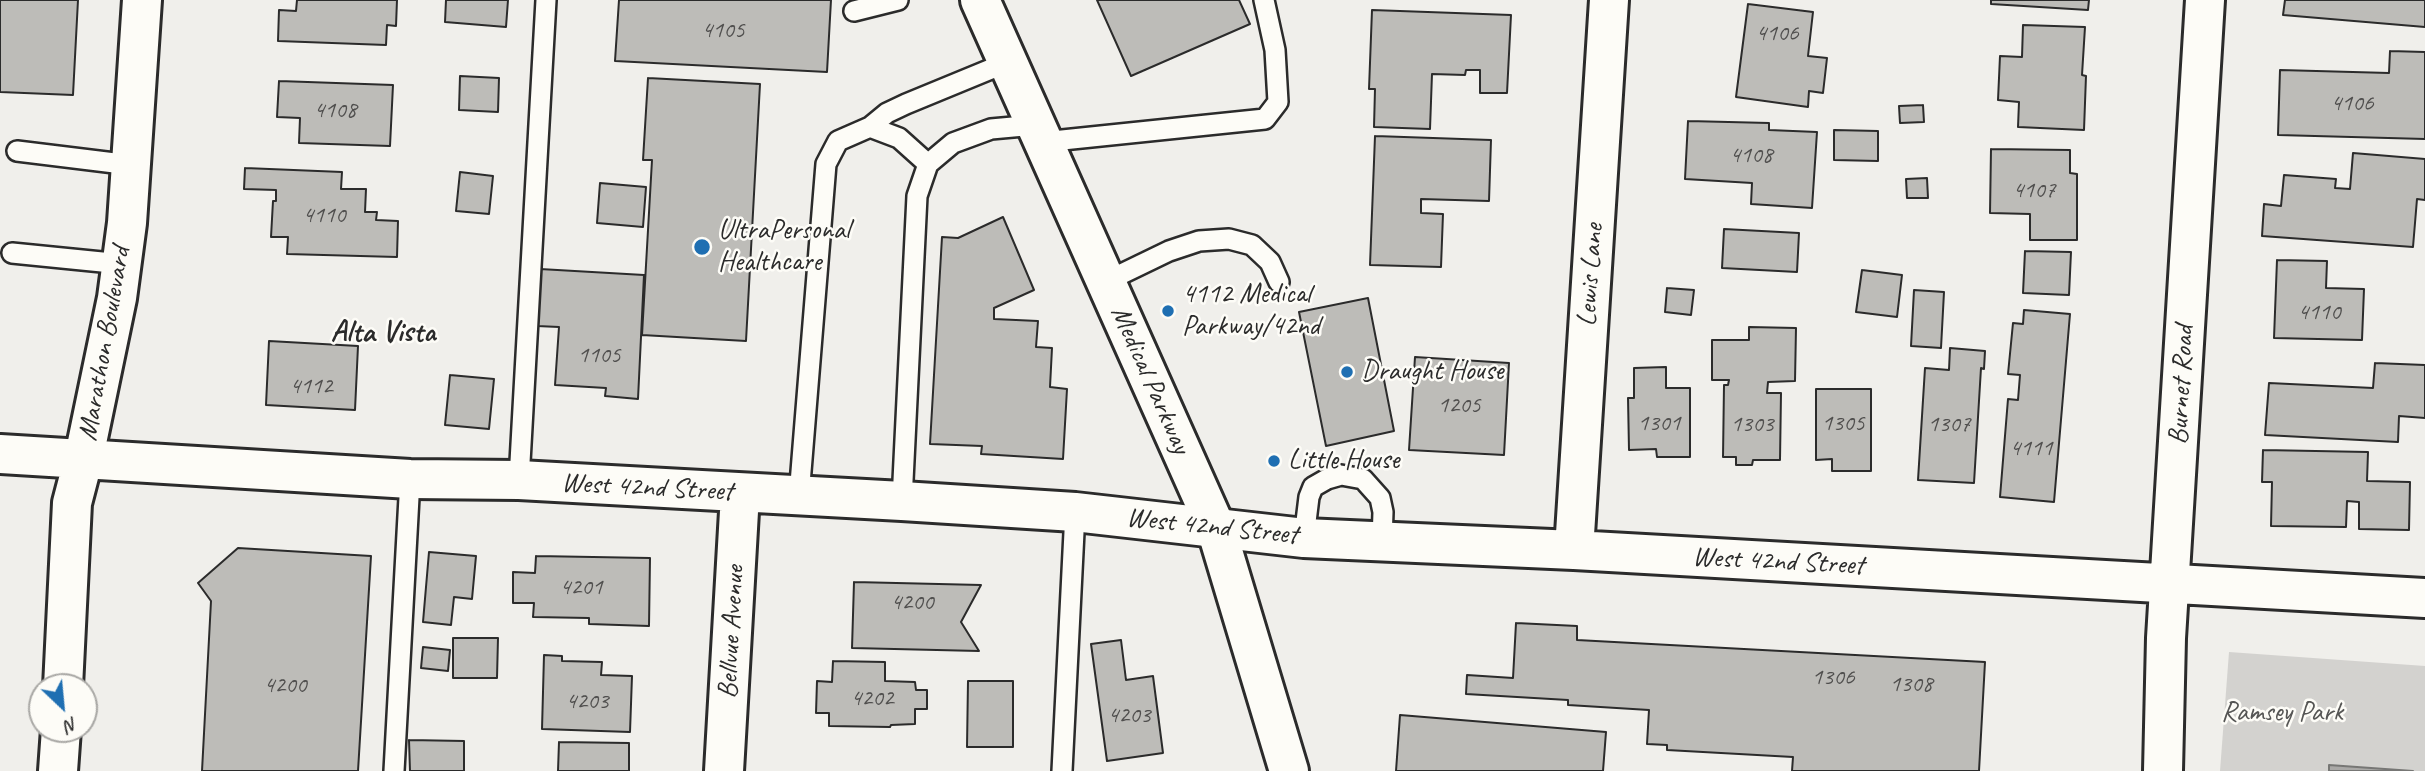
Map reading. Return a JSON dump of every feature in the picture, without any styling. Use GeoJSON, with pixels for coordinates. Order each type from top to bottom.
{"type":"FeatureCollection","features":[{"type":"Feature","properties":{"kind":"street","name":"Marathon Boulevard"},"geometry":{"type":"LineString","coordinates":[[64,673],[72,503],[84,457],[122,264],[142,0]]}},
{"type":"Feature","properties":{"kind":"street","name":"Medical Parkway"},"geometry":{"type":"LineString","coordinates":[[980,0],[1216,527],[1289,771]]}},
{"type":"Feature","properties":{"kind":"street","name":"Lewis Lane"},"geometry":{"type":"LineString","coordinates":[[1574,550],[1609,0]]}},
{"type":"Feature","properties":{"kind":"street","name":"Burnet Road"},"geometry":{"type":"LineString","coordinates":[[2163,771],[2166,638],[2204,0]]}},
{"type":"Feature","properties":{"kind":"street","name":"West 42nd Street"},"geometry":{"type":"LineString","coordinates":[[0,454],[84,457],[410,479],[519,480],[1075,512],[1304,538],[1574,550],[2425,598]]}},
{"type":"Feature","properties":{"kind":"street","name":"Bellvue Avenue"},"geometry":{"type":"LineString","coordinates":[[724,771],[740,494]]}},
{"type":"Feature","properties":{"kind":"street"},"geometry":{"type":"LineString","coordinates":[[58,771],[60,743]]}},
{"type":"Feature","properties":{"kind":"lane"},"geometry":{"type":"LineString","coordinates":[[519,480],[546,0]]}},
{"type":"Feature","properties":{"kind":"lane"},"geometry":{"type":"LineString","coordinates":[[854,11],[898,0]]}},
{"type":"Feature","properties":{"kind":"lane"},"geometry":{"type":"LineString","coordinates":[[902,501],[917,196],[929,164],[953,143],[991,129],[1039,134],[1265,119],[1278,102],[1275,50],[1264,0]]}},
{"type":"Feature","properties":{"kind":"lane"},"geometry":{"type":"LineString","coordinates":[[799,496],[826,164],[838,141],[870,127],[887,113],[1008,62]]}},
{"type":"Feature","properties":{"kind":"lane"},"geometry":{"type":"LineString","coordinates":[[870,127],[899,138],[929,164]]}},
{"type":"Feature","properties":{"kind":"lane"},"geometry":{"type":"LineString","coordinates":[[17,151],[131,165]]}},
{"type":"Feature","properties":{"kind":"lane"},"geometry":{"type":"LineString","coordinates":[[1107,281],[1169,251],[1199,242],[1228,239],[1252,244],[1270,262],[1279,282]]}},
{"type":"Feature","properties":{"kind":"lane"},"geometry":{"type":"LineString","coordinates":[[12,253],[122,264]]}},
{"type":"Feature","properties":{"kind":"lane"},"geometry":{"type":"LineString","coordinates":[[1304,538],[1308,497],[1314,488],[1327,479],[1341,475],[1363,479],[1380,498],[1382,541]]}},
{"type":"Feature","properties":{"kind":"lane"},"geometry":{"type":"LineString","coordinates":[[394,771],[410,479]]}},
{"type":"Feature","properties":{"kind":"lane"},"geometry":{"type":"LineString","coordinates":[[1062,771],[1075,512]]}},
{"type":"Feature","properties":{"kind":"green space","name":"Ramsey Park"},"geometry":{"type":"Polygon","coordinates":[[[2229,652],[2425,666],[2425,771],[2220,771],[2229,652]]]}},
{"type":"Feature","properties":{"kind":"shaded area"},"geometry":{"type":"Polygon","coordinates":[[[2329,765],[2413,771],[2329,771],[2329,765]]]}},
{"type":"Feature","properties":{"kind":"building"},"geometry":{"type":"Polygon","coordinates":[[[0,0],[78,0],[73,95],[0,92],[0,0]]]}},
{"type":"Feature","properties":{"kind":"building"},"geometry":{"type":"Polygon","coordinates":[[[297,0],[397,0],[396,26],[387,25],[386,45],[278,41],[279,10],[296,11],[297,0]]]}},
{"type":"Feature","properties":{"kind":"building"},"geometry":{"type":"Polygon","coordinates":[[[446,0],[508,0],[506,27],[445,22],[446,0]]]}},
{"type":"Feature","properties":{"kind":"building"},"geometry":{"type":"Polygon","coordinates":[[[619,0],[831,0],[827,72],[615,61],[619,0]]]}},
{"type":"Feature","properties":{"kind":"building"},"geometry":{"type":"Polygon","coordinates":[[[1097,0],[1239,0],[1250,24],[1131,76],[1097,0]]]}},
{"type":"Feature","properties":{"kind":"building"},"geometry":{"type":"Polygon","coordinates":[[[1991,0],[2089,0],[2088,10],[1991,4],[1991,0]]]}},
{"type":"Feature","properties":{"kind":"building"},"geometry":{"type":"Polygon","coordinates":[[[2285,0],[2425,0],[2425,27],[2283,15],[2285,0]]]}},
{"type":"Feature","properties":{"kind":"building"},"geometry":{"type":"Polygon","coordinates":[[[1748,4],[1813,12],[1808,56],[1827,58],[1823,93],[1809,91],[1808,107],[1736,97],[1748,4]]]}},
{"type":"Feature","properties":{"kind":"building"},"geometry":{"type":"Polygon","coordinates":[[[1372,10],[1511,15],[1507,93],[1480,93],[1480,70],[1466,70],[1465,75],[1432,74],[1430,129],[1374,127],[1375,89],[1369,89],[1372,10]]]}},
{"type":"Feature","properties":{"kind":"building"},"geometry":{"type":"Polygon","coordinates":[[[2023,25],[2085,27],[2082,75],[2086,76],[2084,130],[2018,127],[2019,102],[1998,100],[2000,56],[2022,57],[2023,25]]]}},
{"type":"Feature","properties":{"kind":"building"},"geometry":{"type":"Polygon","coordinates":[[[2390,51],[2425,52],[2425,139],[2278,135],[2280,70],[2389,73],[2390,51]]]}},
{"type":"Feature","properties":{"kind":"building"},"geometry":{"type":"Polygon","coordinates":[[[460,76],[499,78],[498,112],[459,110],[460,76]]]}},
{"type":"Feature","properties":{"kind":"building"},"geometry":{"type":"Polygon","coordinates":[[[648,78],[760,84],[746,341],[642,335],[652,160],[643,160],[648,78]]]}},
{"type":"Feature","properties":{"kind":"building"},"geometry":{"type":"Polygon","coordinates":[[[279,81],[393,85],[390,146],[299,143],[300,118],[277,117],[279,81]]]}},
{"type":"Feature","properties":{"kind":"building"},"geometry":{"type":"Polygon","coordinates":[[[1923,105],[1924,122],[1900,123],[1899,106],[1923,105]]]}},
{"type":"Feature","properties":{"kind":"building"},"geometry":{"type":"Polygon","coordinates":[[[1688,121],[1769,123],[1769,130],[1817,132],[1812,208],[1751,204],[1752,183],[1685,179],[1688,121]]]}},
{"type":"Feature","properties":{"kind":"building"},"geometry":{"type":"Polygon","coordinates":[[[1834,130],[1878,131],[1878,161],[1834,160],[1834,130]]]}},
{"type":"Feature","properties":{"kind":"building"},"geometry":{"type":"Polygon","coordinates":[[[1375,136],[1491,140],[1489,201],[1421,199],[1421,213],[1443,214],[1441,267],[1370,265],[1375,136]]]}},
{"type":"Feature","properties":{"kind":"building"},"geometry":{"type":"Polygon","coordinates":[[[1991,149],[2070,150],[2070,173],[2077,174],[2077,240],[2030,240],[2030,214],[1990,213],[1991,149]]]}},
{"type":"Feature","properties":{"kind":"building"},"geometry":{"type":"Polygon","coordinates":[[[2353,153],[2425,159],[2425,200],[2417,199],[2413,247],[2262,236],[2264,204],[2281,206],[2284,175],[2336,179],[2335,188],[2350,189],[2353,153]]]}},
{"type":"Feature","properties":{"kind":"building"},"geometry":{"type":"Polygon","coordinates":[[[245,168],[342,172],[341,189],[366,189],[365,212],[377,212],[376,220],[398,221],[397,257],[287,254],[288,237],[271,237],[276,190],[244,189],[245,168]]]}},
{"type":"Feature","properties":{"kind":"building"},"geometry":{"type":"Polygon","coordinates":[[[460,172],[493,176],[489,214],[456,211],[460,172]]]}},
{"type":"Feature","properties":{"kind":"building"},"geometry":{"type":"Polygon","coordinates":[[[1927,178],[1928,198],[1907,198],[1906,179],[1927,178]]]}},
{"type":"Feature","properties":{"kind":"building"},"geometry":{"type":"Polygon","coordinates":[[[600,183],[646,187],[643,227],[597,223],[600,183]]]}},
{"type":"Feature","properties":{"kind":"building"},"geometry":{"type":"Polygon","coordinates":[[[1003,217],[1034,290],[994,308],[994,319],[1038,321],[1036,347],[1052,348],[1050,387],[1067,389],[1063,459],[981,454],[982,446],[930,444],[942,237],[958,238],[1003,217]]]}},
{"type":"Feature","properties":{"kind":"building"},"geometry":{"type":"Polygon","coordinates":[[[1724,229],[1799,233],[1797,272],[1722,268],[1724,229]]]}},
{"type":"Feature","properties":{"kind":"building"},"geometry":{"type":"Polygon","coordinates":[[[2025,251],[2071,252],[2069,295],[2023,293],[2025,251]]]}},
{"type":"Feature","properties":{"kind":"building"},"geometry":{"type":"Polygon","coordinates":[[[2277,260],[2327,261],[2326,288],[2364,289],[2362,340],[2274,338],[2277,260]]]}},
{"type":"Feature","properties":{"kind":"building"},"geometry":{"type":"Polygon","coordinates":[[[540,269],[644,275],[638,399],[605,396],[606,388],[555,385],[559,327],[537,326],[540,269]]]}},
{"type":"Feature","properties":{"kind":"building"},"geometry":{"type":"Polygon","coordinates":[[[1862,270],[1902,275],[1897,317],[1856,312],[1862,270]]]}},
{"type":"Feature","properties":{"kind":"building"},"geometry":{"type":"Polygon","coordinates":[[[1667,288],[1694,290],[1691,315],[1665,312],[1667,288]]]}},
{"type":"Feature","properties":{"kind":"building"},"geometry":{"type":"Polygon","coordinates":[[[1914,290],[1944,292],[1941,348],[1911,346],[1914,290]]]}},
{"type":"Feature","properties":{"kind":"building","name":"Draught House"},"geometry":{"type":"Polygon","coordinates":[[[1368,298],[1394,431],[1326,446],[1299,312],[1368,298]]]}},
{"type":"Feature","properties":{"kind":"building"},"geometry":{"type":"Polygon","coordinates":[[[2024,310],[2070,314],[2054,502],[2000,497],[2008,399],[2018,400],[2020,375],[2008,374],[2013,323],[2023,324],[2024,310]]]}},
{"type":"Feature","properties":{"kind":"building"},"geometry":{"type":"Polygon","coordinates":[[[1749,327],[1796,328],[1795,381],[1768,382],[1767,393],[1781,393],[1780,460],[1753,460],[1752,465],[1736,465],[1736,457],[1723,457],[1724,385],[1728,385],[1729,380],[1712,380],[1712,340],[1749,340],[1749,327]]]}},
{"type":"Feature","properties":{"kind":"building"},"geometry":{"type":"Polygon","coordinates":[[[269,341],[358,346],[355,410],[266,405],[269,341]]]}},
{"type":"Feature","properties":{"kind":"building"},"geometry":{"type":"Polygon","coordinates":[[[1950,348],[1985,351],[1984,369],[1981,368],[1974,483],[1918,480],[1925,368],[1949,370],[1950,348]]]}},
{"type":"Feature","properties":{"kind":"building"},"geometry":{"type":"Polygon","coordinates":[[[1415,357],[1509,363],[1504,455],[1409,450],[1415,357]]]}},
{"type":"Feature","properties":{"kind":"building"},"geometry":{"type":"Polygon","coordinates":[[[2375,363],[2425,365],[2425,418],[2399,416],[2398,442],[2265,435],[2269,383],[2373,388],[2375,363]]]}},
{"type":"Feature","properties":{"kind":"building"},"geometry":{"type":"Polygon","coordinates":[[[1666,367],[1666,388],[1690,388],[1690,457],[1657,457],[1656,449],[1629,450],[1628,398],[1634,398],[1634,368],[1666,367]]]}},
{"type":"Feature","properties":{"kind":"building"},"geometry":{"type":"Polygon","coordinates":[[[450,375],[494,379],[489,429],[445,425],[450,375]]]}},
{"type":"Feature","properties":{"kind":"building"},"geometry":{"type":"Polygon","coordinates":[[[1816,389],[1871,389],[1871,471],[1832,471],[1832,459],[1816,460],[1816,389]]]}},
{"type":"Feature","properties":{"kind":"building"},"geometry":{"type":"Polygon","coordinates":[[[2263,450],[2368,452],[2367,481],[2410,482],[2409,530],[2359,529],[2359,502],[2347,501],[2346,527],[2271,526],[2272,482],[2262,482],[2263,450]]]}},
{"type":"Feature","properties":{"kind":"building"},"geometry":{"type":"Polygon","coordinates":[[[238,548],[371,556],[358,771],[202,771],[211,601],[198,583],[238,548]]]}},
{"type":"Feature","properties":{"kind":"building"},"geometry":{"type":"Polygon","coordinates":[[[429,552],[476,556],[472,599],[454,597],[451,625],[423,622],[429,552]]]}},
{"type":"Feature","properties":{"kind":"building"},"geometry":{"type":"Polygon","coordinates":[[[536,556],[650,558],[649,626],[589,624],[589,618],[533,617],[534,603],[513,603],[513,572],[535,573],[536,556]]]}},
{"type":"Feature","properties":{"kind":"building"},"geometry":{"type":"Polygon","coordinates":[[[854,582],[981,585],[961,622],[979,651],[852,648],[854,582]]]}},
{"type":"Feature","properties":{"kind":"building"},"geometry":{"type":"Polygon","coordinates":[[[1516,623],[1577,626],[1577,640],[1985,662],[1979,771],[1792,771],[1793,757],[1667,750],[1667,745],[1647,744],[1649,710],[1568,705],[1568,700],[1466,694],[1467,675],[1513,678],[1516,623]]]}},
{"type":"Feature","properties":{"kind":"building"},"geometry":{"type":"Polygon","coordinates":[[[453,638],[498,638],[497,678],[453,678],[453,638]]]}},
{"type":"Feature","properties":{"kind":"building"},"geometry":{"type":"Polygon","coordinates":[[[1121,640],[1126,680],[1153,676],[1163,753],[1107,761],[1091,644],[1121,640]]]}},
{"type":"Feature","properties":{"kind":"building"},"geometry":{"type":"Polygon","coordinates":[[[423,647],[450,650],[448,671],[421,668],[423,647]]]}},
{"type":"Feature","properties":{"kind":"building"},"geometry":{"type":"Polygon","coordinates":[[[544,655],[562,656],[562,661],[602,662],[601,675],[632,676],[630,732],[542,729],[544,655]]]}},
{"type":"Feature","properties":{"kind":"building"},"geometry":{"type":"Polygon","coordinates":[[[833,661],[885,662],[885,681],[915,682],[916,690],[927,690],[927,709],[915,709],[915,724],[890,727],[829,726],[829,713],[816,713],[817,681],[832,682],[833,661]]]}},
{"type":"Feature","properties":{"kind":"building"},"geometry":{"type":"Polygon","coordinates":[[[968,681],[1013,681],[1013,747],[967,747],[968,681]]]}},
{"type":"Feature","properties":{"kind":"building"},"geometry":{"type":"Polygon","coordinates":[[[1400,715],[1606,732],[1603,771],[1396,771],[1400,715]]]}},
{"type":"Feature","properties":{"kind":"building"},"geometry":{"type":"Polygon","coordinates":[[[409,740],[464,741],[464,771],[410,771],[409,740]]]}},
{"type":"Feature","properties":{"kind":"building"},"geometry":{"type":"Polygon","coordinates":[[[559,742],[629,743],[629,771],[558,771],[559,742]]]}},
{"type":"Feature","properties":{"kind":"place","name":"UltraPersonal Healthcare"},"geometry":{"type":"Point","coordinates":[702,247]}},
{"type":"Feature","properties":{"kind":"place","name":"4112 Medical Parkway/42nd"},"geometry":{"type":"Point","coordinates":[1168,311]}},
{"type":"Feature","properties":{"kind":"place","name":"Draught House"},"geometry":{"type":"Point","coordinates":[1347,372]}},
{"type":"Feature","properties":{"kind":"place","name":"Little House"},"geometry":{"type":"Point","coordinates":[1274,461]}},
{"type":"Feature","properties":{"kind":"district","name":"Alta Vista"},"geometry":{"type":"Point","coordinates":[383,333]}}]}
